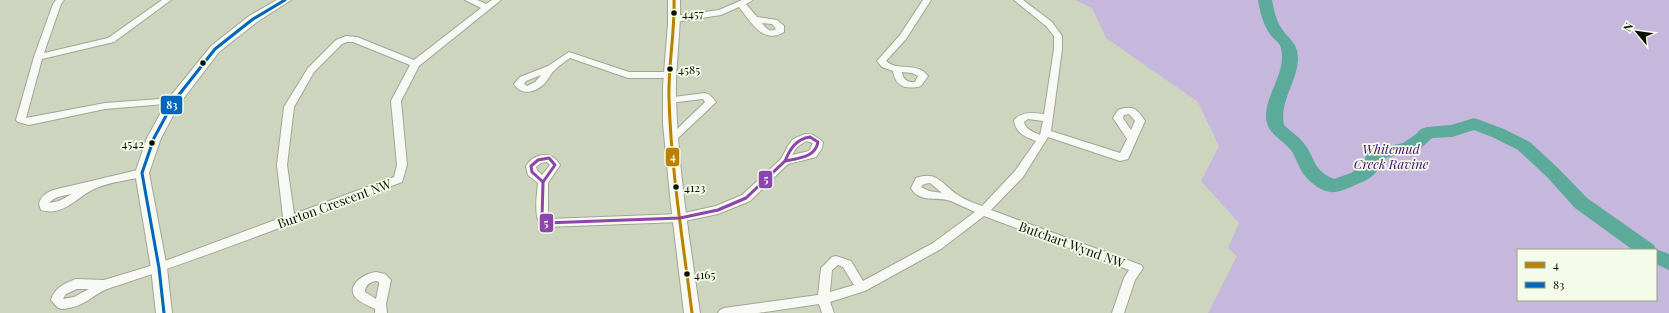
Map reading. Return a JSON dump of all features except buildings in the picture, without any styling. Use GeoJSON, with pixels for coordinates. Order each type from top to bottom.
{"type":"FeatureCollection","features":[{"type":"Feature","properties":{"kind":"street"},"geometry":{"type":"LineString","coordinates":[[60,0],[57,4],[38,57],[20,118],[25,122],[105,106],[174,101]]}},
{"type":"Feature","properties":{"kind":"street"},"geometry":{"type":"LineString","coordinates":[[38,57],[111,40],[166,0]]}},
{"type":"Feature","properties":{"kind":"street"},"geometry":{"type":"LineString","coordinates":[[164,313],[159,268],[142,174],[154,138],[174,101],[215,49],[253,19],[285,0]]}},
{"type":"Feature","properties":{"kind":"street","name":"Burton Crescent NW"},"geometry":{"type":"LineString","coordinates":[[104,285],[159,268],[398,180],[402,165],[396,101],[415,64],[497,0]]}},
{"type":"Feature","properties":{"kind":"street"},"geometry":{"type":"LineString","coordinates":[[674,0],[675,19],[669,75],[669,100],[680,218],[692,313]]}},
{"type":"Feature","properties":{"kind":"street"},"geometry":{"type":"LineString","coordinates":[[897,70],[883,64],[881,61],[903,37],[927,0]]}},
{"type":"Feature","properties":{"kind":"street"},"geometry":{"type":"LineString","coordinates":[[724,313],[823,299],[861,288],[937,246],[983,211],[1019,174],[1044,136],[1058,48],[1058,36],[1049,24],[1018,0]]}},
{"type":"Feature","properties":{"kind":"street"},"geometry":{"type":"LineString","coordinates":[[475,1],[487,7]]}},
{"type":"Feature","properties":{"kind":"street"},"geometry":{"type":"LineString","coordinates":[[675,19],[721,12],[745,2],[754,19]]}},
{"type":"Feature","properties":{"kind":"street"},"geometry":{"type":"LineString","coordinates":[[289,219],[282,166],[289,107],[311,70],[339,42],[346,39],[354,40],[415,64]]}},
{"type":"Feature","properties":{"kind":"street"},"geometry":{"type":"LineString","coordinates":[[550,68],[569,55],[628,75],[669,75]]}},
{"type":"Feature","properties":{"kind":"street"},"geometry":{"type":"LineString","coordinates":[[669,100],[705,96],[711,102],[672,139]]}},
{"type":"Feature","properties":{"kind":"street"},"geometry":{"type":"LineString","coordinates":[[1048,118],[1027,116],[1022,118],[1019,120],[1021,129],[1120,157],[1124,156],[1132,139]]}},
{"type":"Feature","properties":{"kind":"street"},"geometry":{"type":"LineString","coordinates":[[543,182],[542,219],[545,223],[680,218],[718,210],[746,198],[785,162]]}},
{"type":"Feature","properties":{"kind":"street"},"geometry":{"type":"LineString","coordinates":[[90,186],[142,174]]}},
{"type":"Feature","properties":{"kind":"street"},"geometry":{"type":"LineString","coordinates":[[950,197],[983,211]]}},
{"type":"Feature","properties":{"kind":"street","name":"Butchart Wynd NW"},"geometry":{"type":"LineString","coordinates":[[983,211],[1137,268],[1130,278],[1118,313]]}},
{"type":"Feature","properties":{"kind":"street"},"geometry":{"type":"LineString","coordinates":[[828,313],[823,299],[827,268],[836,260],[847,264],[861,288]]}},
{"type":"Feature","properties":{"kind":"green space","name":"Whitemud Creek Ravine"},"geometry":{"type":"Polygon","coordinates":[[[1075,0],[1669,0],[1669,313],[1208,313],[1237,256],[1228,248],[1239,223],[1201,181],[1219,146],[1198,102],[1106,38],[1092,8],[1075,0]]]}},
{"type":"Feature","properties":{"kind":"waterway"},"geometry":{"type":"LineString","coordinates":[[1265,0],[1272,24],[1279,36],[1288,45],[1290,57],[1289,67],[1275,110],[1276,125],[1281,132],[1294,142],[1311,172],[1318,179],[1334,186],[1357,178],[1371,168],[1373,155],[1409,147],[1415,144],[1427,133],[1452,131],[1474,124],[1498,133],[1524,146],[1553,173],[1581,203],[1646,249]]}},
{"type":"Feature","properties":{"kind":"waterway"},"geometry":{"type":"LineString","coordinates":[[1657,256],[1669,262]]}},
{"type":"Feature","properties":{"kind":"transit line","name":"83"},"geometry":{"type":"LineString","coordinates":[[164,313],[159,268],[142,173],[154,138],[174,101],[215,49],[253,19],[285,0]]}},
{"type":"Feature","properties":{"kind":"transit line","name":"4"},"geometry":{"type":"LineString","coordinates":[[674,0],[674,24],[669,85],[670,124],[678,205],[692,313]]}},
{"type":"Feature","properties":{"kind":"transit line","name":"5"},"geometry":{"type":"LineString","coordinates":[[543,182],[532,172],[531,166],[538,160],[549,158],[555,165],[543,182],[542,219],[545,223],[680,218],[718,210],[746,198],[785,161],[812,154],[817,148],[818,142],[810,137],[800,139],[791,148],[785,161]]}},
{"type":"Feature","properties":{"kind":"place","name":"4457"},"geometry":{"type":"Point","coordinates":[674,13]}},
{"type":"Feature","properties":{"kind":"place","name":"4585"},"geometry":{"type":"Point","coordinates":[670,69]}},
{"type":"Feature","properties":{"kind":"place","name":"4542"},"geometry":{"type":"Point","coordinates":[152,143]}},
{"type":"Feature","properties":{"kind":"place","name":"4123"},"geometry":{"type":"Point","coordinates":[676,187]}},
{"type":"Feature","properties":{"kind":"place","name":"4165"},"geometry":{"type":"Point","coordinates":[687,274]}}]}
